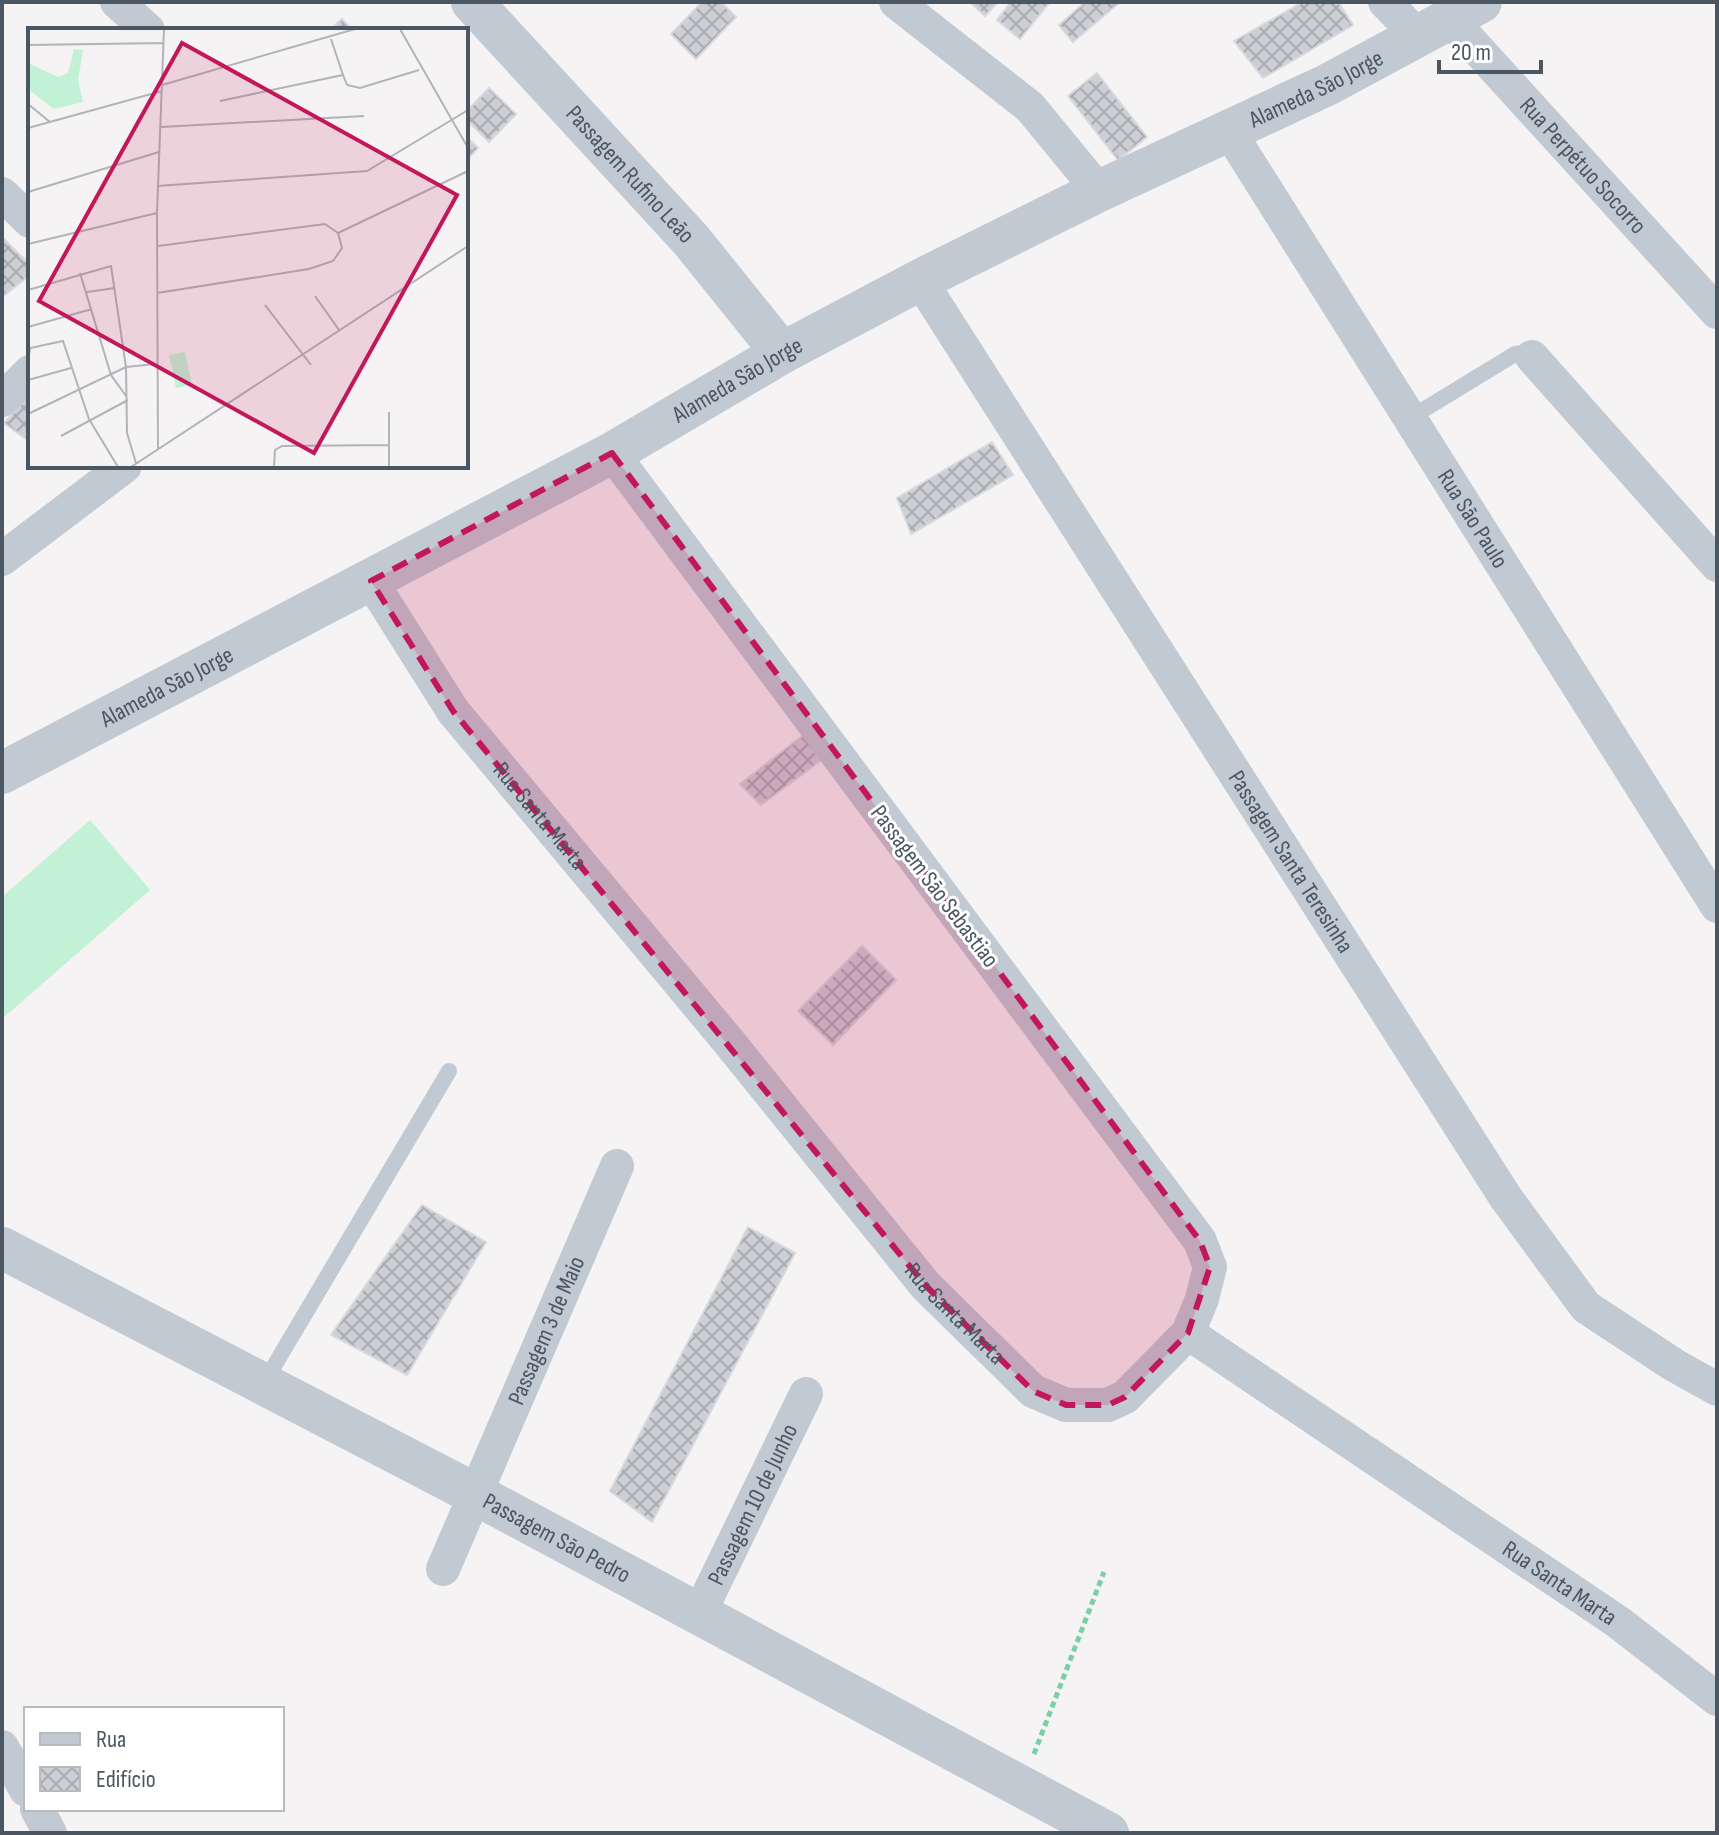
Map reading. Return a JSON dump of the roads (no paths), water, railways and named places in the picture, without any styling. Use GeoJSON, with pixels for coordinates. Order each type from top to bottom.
{"type":"FeatureCollection","features":[{"type":"Feature","properties":{"kind":"street"},"geometry":{"type":"LineString","coordinates":[[117,2],[146,28]]}},
{"type":"Feature","properties":{"kind":"street","name":"Passagem Rufino Leão"},"geometry":{"type":"LineString","coordinates":[[472,2],[691,240],[782,353]]}},
{"type":"Feature","properties":{"kind":"street"},"geometry":{"type":"LineString","coordinates":[[896,2],[1030,107],[1099,191]]}},
{"type":"Feature","properties":{"kind":"street","name":"Rua Perpétuo Socorro"},"geometry":{"type":"LineString","coordinates":[[1385,2],[1450,19],[1717,312]]}},
{"type":"Feature","properties":{"kind":"street","name":"Alameda São Jorge"},"geometry":{"type":"LineString","coordinates":[[3,769],[371,581],[612,453],[782,353],[920,280],[1099,191],[1327,85],[1450,19]]}},
{"type":"Feature","properties":{"kind":"street","name":"Rua São Paulo"},"geometry":{"type":"LineString","coordinates":[[1229,131],[1717,906]]}},
{"type":"Feature","properties":{"kind":"street"},"geometry":{"type":"LineString","coordinates":[[2,194],[28,219]]}},
{"type":"Feature","properties":{"kind":"street","name":"Passagem Santa Teresinha"},"geometry":{"type":"LineString","coordinates":[[920,280],[1506,1198],[1586,1307],[1674,1365],[1717,1389]]}},
{"type":"Feature","properties":{"kind":"street"},"geometry":{"type":"LineString","coordinates":[[1532,357],[1717,565]]}},
{"type":"Feature","properties":{"kind":"street"},"geometry":{"type":"LineString","coordinates":[[2,400],[28,374]]}},
{"type":"Feature","properties":{"kind":"street","name":"Passagem São Sebastiao"},"geometry":{"type":"LineString","coordinates":[[612,453],[1200,1241],[1210,1267],[1202,1299],[1188,1333]]}},
{"type":"Feature","properties":{"kind":"street"},"geometry":{"type":"LineString","coordinates":[[2,559],[122,468]]}},
{"type":"Feature","properties":{"kind":"street","name":"Rua Santa Marta"},"geometry":{"type":"LineString","coordinates":[[371,581],[453,711],[689,993],[926,1286],[1033,1391],[1066,1405],[1108,1405],[1125,1397],[1188,1333],[1618,1622],[1717,1699]]}},
{"type":"Feature","properties":{"kind":"street","name":"Passagem 3 de Maio"},"geometry":{"type":"LineString","coordinates":[[443,1569],[617,1166]]}},
{"type":"Feature","properties":{"kind":"street","name":"Passagem São Pedro"},"geometry":{"type":"LineString","coordinates":[[2,1248],[475,1494],[1108,1833]]}},
{"type":"Feature","properties":{"kind":"street","name":"Passagem 10 de Junho"},"geometry":{"type":"LineString","coordinates":[[699,1614],[806,1394]]}},
{"type":"Feature","properties":{"kind":"street"},"geometry":{"type":"LineString","coordinates":[[2,1747],[24,1786]]}},
{"type":"Feature","properties":{"kind":"street"},"geometry":{"type":"LineString","coordinates":[[38,1811],[50,1833]]}},
{"type":"Feature","properties":{"kind":"lane"},"geometry":{"type":"LineString","coordinates":[[1410,418],[1515,354],[1524,353],[1532,357]]}},
{"type":"Feature","properties":{"kind":"lane"},"geometry":{"type":"LineString","coordinates":[[263,1384],[449,1071]]}}]}
